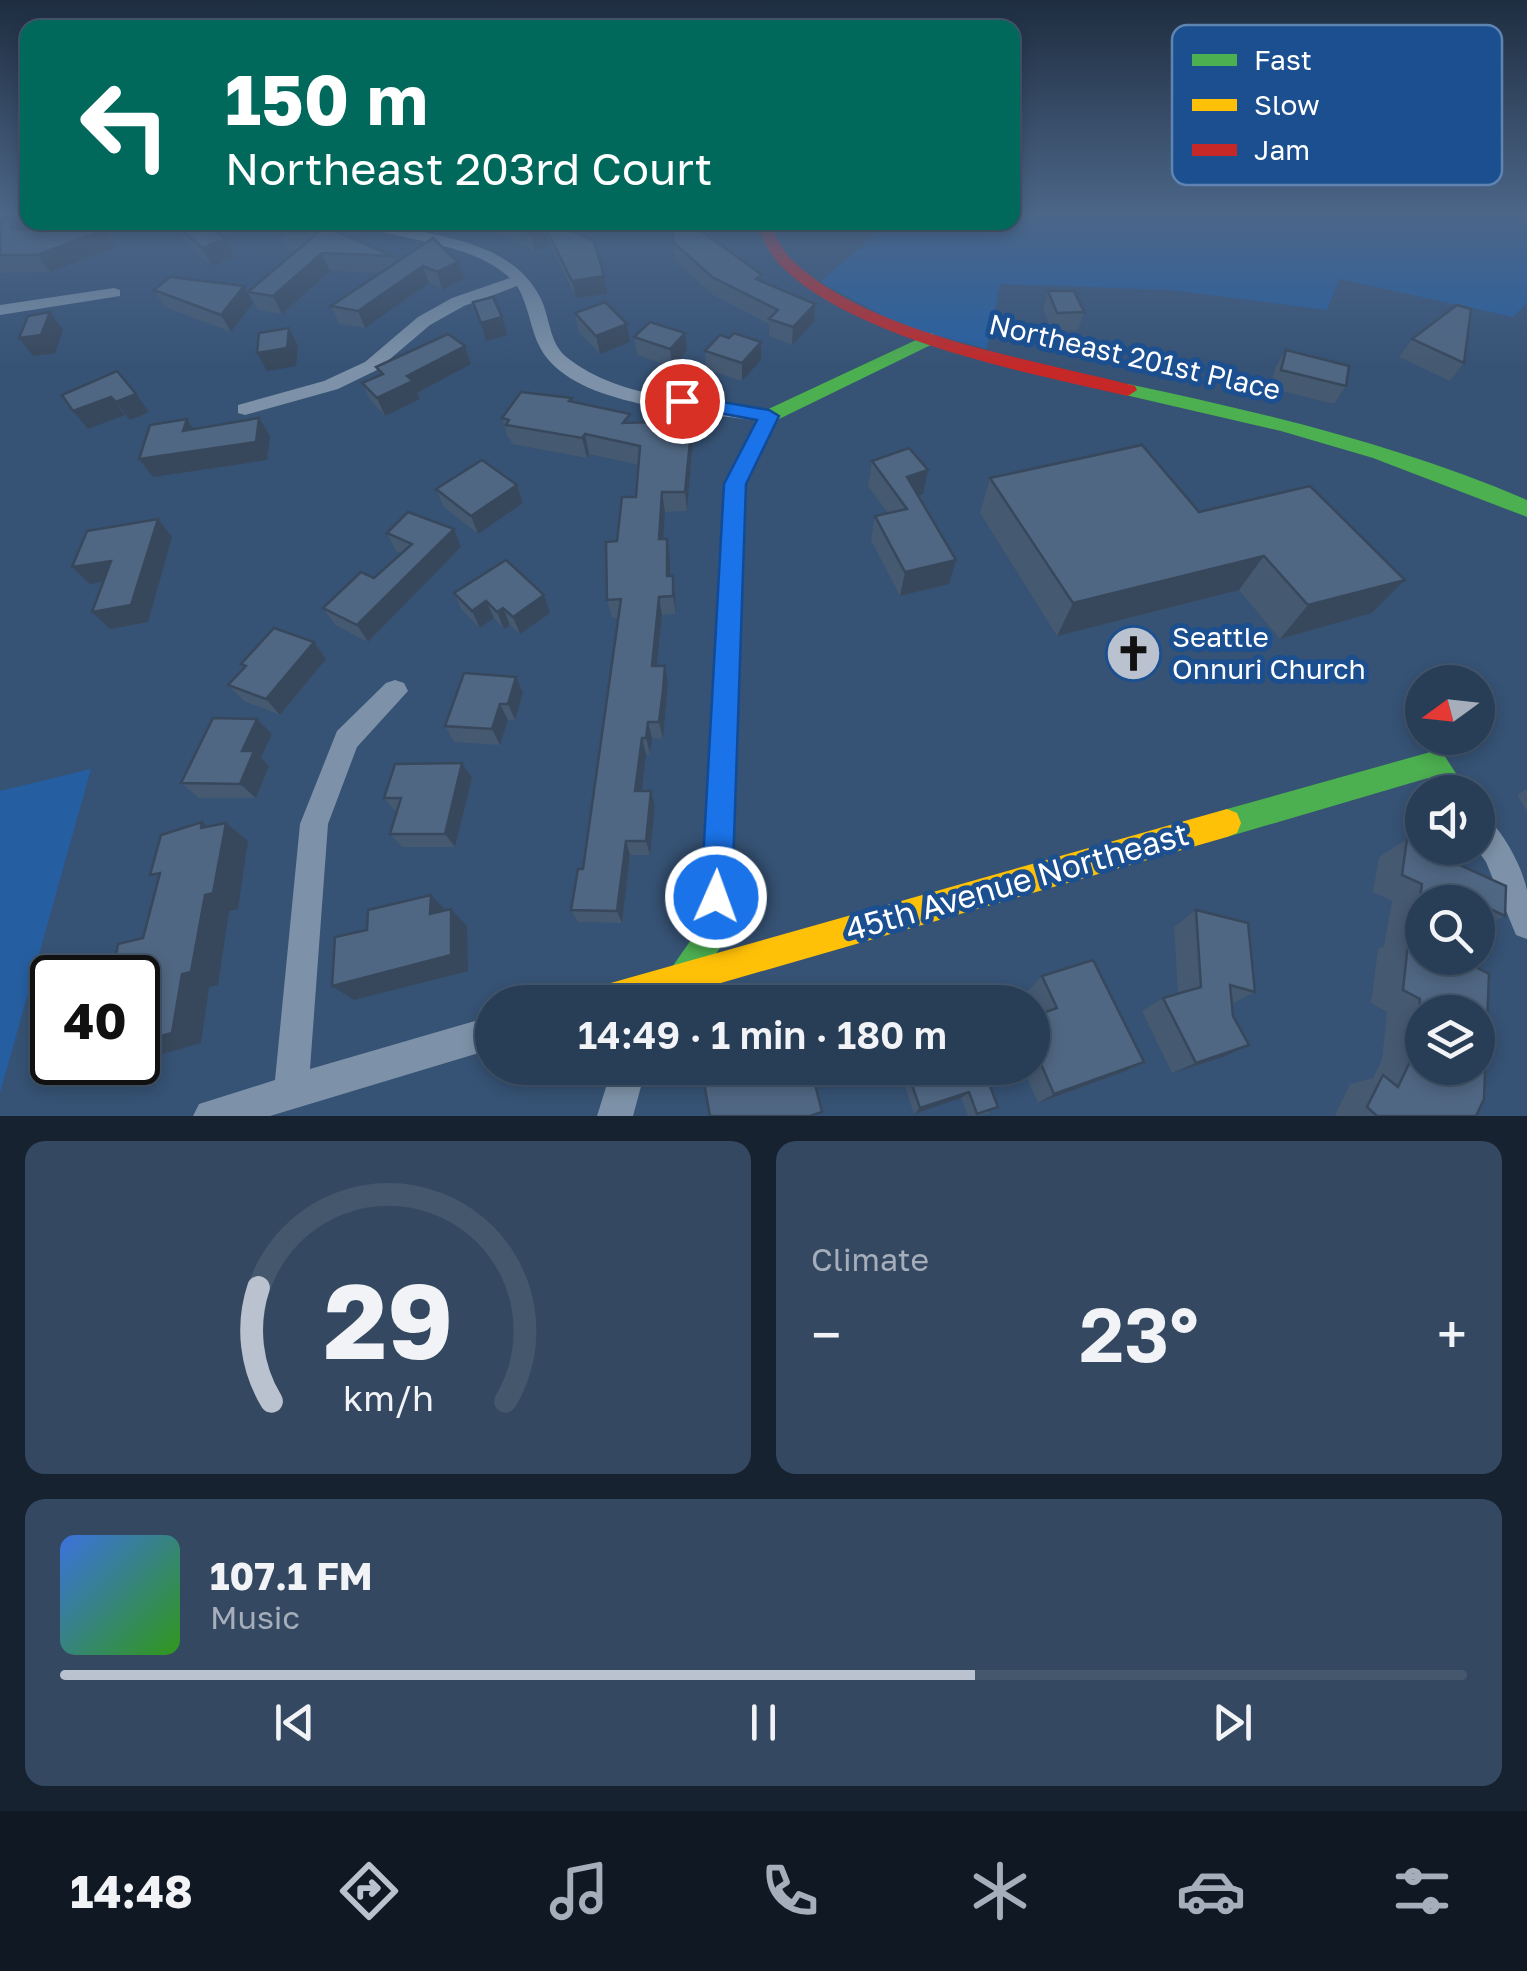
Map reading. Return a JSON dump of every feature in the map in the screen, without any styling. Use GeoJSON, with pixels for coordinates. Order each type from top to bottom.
{"type":"FeatureCollection","features":[{"type":"Feature","properties":{"kind":"street"},"geometry":{"type":"LineString","coordinates":[[507,264],[522,278],[555,358],[588,381],[769,416],[931,338]]}},
{"type":"Feature","properties":{"kind":"street","name":"Northeast 201st Place"},"geometry":{"type":"LineString","coordinates":[[786,264],[803,280],[931,338],[1061,375],[1271,419],[1368,445],[1527,509]]}},
{"type":"Feature","properties":{"kind":"street"},"geometry":{"type":"LineString","coordinates":[[245,409],[331,385],[371,366],[424,321],[522,278]]}},
{"type":"Feature","properties":{"kind":"street"},"geometry":{"type":"LineString","coordinates":[[0,310],[114,293]]}},
{"type":"Feature","properties":{"kind":"street"},"geometry":{"type":"LineString","coordinates":[[675,985],[715,932],[735,484],[769,416]]}},
{"type":"Feature","properties":{"kind":"street"},"geometry":{"type":"LineString","coordinates":[[292,1091],[314,824],[346,740],[395,691]]}},
{"type":"Feature","properties":{"kind":"street","name":"45th Avenue Northeast"},"geometry":{"type":"LineString","coordinates":[[695,985],[1222,822],[1434,764],[1442,775]]}},
{"type":"Feature","properties":{"kind":"street"},"geometry":{"type":"LineString","coordinates":[[1495,851],[1527,924]]}},
{"type":"Feature","properties":{"kind":"street"},"geometry":{"type":"LineString","coordinates":[[211,1116],[475,1038]]}},
{"type":"Feature","properties":{"kind":"street"},"geometry":{"type":"LineString","coordinates":[[615,1116],[624,1085]]}},
{"type":"Feature","properties":{"kind":"shaded area"},"geometry":{"type":"Polygon","coordinates":[[[841,264],[1527,264],[1527,303],[1513,317],[1339,279],[1327,310],[1172,290],[1000,284],[987,349],[904,327],[820,282],[841,264]]]}},
{"type":"Feature","properties":{"kind":"shaded area"},"geometry":{"type":"Polygon","coordinates":[[[91,769],[39,955],[30,955],[30,986],[0,1093],[0,791],[91,769]]]}},
{"type":"Feature","properties":{"kind":"building"},"geometry":{"type":"Polygon","coordinates":[[[281,264],[309,264],[273,296],[248,292],[281,264]]]}},
{"type":"Feature","properties":{"kind":"building"},"geometry":{"type":"Polygon","coordinates":[[[394,264],[454,264],[437,272],[423,266],[358,311],[331,306],[394,264]]]}},
{"type":"Feature","properties":{"kind":"building"},"geometry":{"type":"Polygon","coordinates":[[[564,264],[601,264],[604,276],[572,281],[564,264]]]}},
{"type":"Feature","properties":{"kind":"building"},"geometry":{"type":"Polygon","coordinates":[[[698,264],[747,264],[762,275],[756,279],[815,304],[793,327],[769,319],[778,310],[712,277],[698,264]]]}},
{"type":"Feature","properties":{"kind":"building"},"geometry":{"type":"Polygon","coordinates":[[[170,277],[244,286],[221,315],[154,290],[170,277]]]}},
{"type":"Feature","properties":{"kind":"building"},"geometry":{"type":"Polygon","coordinates":[[[1048,291],[1074,291],[1084,312],[1057,313],[1048,291]]]}},
{"type":"Feature","properties":{"kind":"building"},"geometry":{"type":"Polygon","coordinates":[[[493,297],[502,317],[481,323],[473,302],[493,297]]]}},
{"type":"Feature","properties":{"kind":"building"},"geometry":{"type":"Polygon","coordinates":[[[605,302],[627,324],[596,336],[575,313],[605,302]]]}},
{"type":"Feature","properties":{"kind":"building"},"geometry":{"type":"Polygon","coordinates":[[[1457,305],[1471,309],[1464,363],[1412,339],[1457,305]]]}},
{"type":"Feature","properties":{"kind":"building"},"geometry":{"type":"Polygon","coordinates":[[[50,312],[41,335],[19,338],[28,316],[50,312]]]}},
{"type":"Feature","properties":{"kind":"building"},"geometry":{"type":"Polygon","coordinates":[[[650,322],[685,333],[670,349],[634,337],[650,322]]]}},
{"type":"Feature","properties":{"kind":"building"},"geometry":{"type":"Polygon","coordinates":[[[289,328],[287,348],[257,353],[259,333],[289,328]]]}},
{"type":"Feature","properties":{"kind":"building"},"geometry":{"type":"Polygon","coordinates":[[[734,333],[761,342],[742,363],[705,351],[720,335],[729,338],[734,333]]]}},
{"type":"Feature","properties":{"kind":"building"},"geometry":{"type":"Polygon","coordinates":[[[448,334],[465,346],[407,376],[413,381],[377,398],[362,383],[383,374],[376,367],[448,334]]]}},
{"type":"Feature","properties":{"kind":"building"},"geometry":{"type":"Polygon","coordinates":[[[1286,350],[1349,366],[1346,386],[1281,370],[1286,350]]]}},
{"type":"Feature","properties":{"kind":"building"},"geometry":{"type":"Polygon","coordinates":[[[117,371],[136,394],[116,402],[111,397],[73,411],[62,395],[117,371]]]}},
{"type":"Feature","properties":{"kind":"building"},"geometry":{"type":"Polygon","coordinates":[[[521,392],[572,398],[569,401],[630,414],[623,423],[692,421],[685,492],[662,492],[659,539],[667,539],[667,576],[673,576],[673,596],[659,597],[652,666],[665,666],[663,690],[659,722],[648,722],[646,738],[642,738],[635,791],[651,791],[646,841],[626,841],[617,911],[571,910],[578,869],[583,869],[621,599],[607,600],[606,542],[617,541],[622,497],[636,497],[640,446],[585,434],[582,438],[506,425],[509,420],[502,418],[521,392]]]}},
{"type":"Feature","properties":{"kind":"building"},"geometry":{"type":"Polygon","coordinates":[[[259,418],[256,442],[139,459],[150,425],[187,419],[183,431],[259,418]]]}},
{"type":"Feature","properties":{"kind":"building"},"geometry":{"type":"Polygon","coordinates":[[[1142,445],[1199,512],[1310,486],[1405,580],[1308,605],[1264,556],[1073,603],[990,478],[1142,445]]]}},
{"type":"Feature","properties":{"kind":"building"},"geometry":{"type":"Polygon","coordinates":[[[909,448],[928,470],[907,477],[956,560],[905,572],[875,516],[907,509],[872,461],[909,448]]]}},
{"type":"Feature","properties":{"kind":"building"},"geometry":{"type":"Polygon","coordinates":[[[482,460],[517,485],[471,516],[436,489],[482,460]]]}},
{"type":"Feature","properties":{"kind":"building"},"geometry":{"type":"Polygon","coordinates":[[[408,512],[454,529],[357,625],[323,608],[361,572],[374,578],[412,544],[387,533],[408,512]]]}},
{"type":"Feature","properties":{"kind":"building"},"geometry":{"type":"Polygon","coordinates":[[[158,519],[131,605],[92,612],[111,561],[72,567],[87,531],[158,519]]]}},
{"type":"Feature","properties":{"kind":"building"},"geometry":{"type":"Polygon","coordinates":[[[506,560],[544,595],[513,617],[503,608],[497,612],[486,601],[472,611],[454,593],[506,560]]]}},
{"type":"Feature","properties":{"kind":"building"},"geometry":{"type":"Polygon","coordinates":[[[274,628],[314,642],[266,699],[228,685],[246,666],[241,664],[274,628]]]}},
{"type":"Feature","properties":{"kind":"building"},"geometry":{"type":"Polygon","coordinates":[[[464,673],[516,677],[508,704],[500,704],[492,729],[445,726],[464,673]]]}},
{"type":"Feature","properties":{"kind":"building"},"geometry":{"type":"Polygon","coordinates":[[[213,718],[257,719],[242,751],[254,751],[240,784],[181,783],[213,718]]]}},
{"type":"Feature","properties":{"kind":"building"},"geometry":{"type":"Polygon","coordinates":[[[462,763],[445,834],[390,834],[401,798],[384,798],[395,764],[462,763]]]}},
{"type":"Feature","properties":{"kind":"building"},"geometry":{"type":"Polygon","coordinates":[[[202,822],[201,828],[226,823],[213,893],[205,895],[191,972],[182,974],[172,1033],[160,1036],[160,955],[116,955],[118,944],[143,938],[160,873],[150,875],[161,835],[202,822]]]}},
{"type":"Feature","properties":{"kind":"building"},"geometry":{"type":"Polygon","coordinates":[[[1405,853],[1405,865],[1460,865],[1506,886],[1505,916],[1495,911],[1495,885],[1422,884],[1402,875],[1405,853]]]}},
{"type":"Feature","properties":{"kind":"building"},"geometry":{"type":"Polygon","coordinates":[[[431,895],[430,914],[451,909],[451,955],[332,986],[335,937],[367,930],[368,910],[431,895]]]}},
{"type":"Feature","properties":{"kind":"building"},"geometry":{"type":"Polygon","coordinates":[[[1196,910],[1248,923],[1255,992],[1230,985],[1233,1016],[1249,1045],[1196,1063],[1163,998],[1201,987],[1196,910]]]}},
{"type":"Feature","properties":{"kind":"building"},"geometry":{"type":"Polygon","coordinates":[[[1093,960],[1144,1062],[1054,1094],[1050,1085],[1050,1011],[1057,1008],[1050,985],[1042,976],[1093,960]]]}},
{"type":"Feature","properties":{"kind":"building"},"geometry":{"type":"Polygon","coordinates":[[[1405,971],[1405,975],[1489,975],[1488,995],[1412,995],[1403,990],[1405,971]]]}},
{"type":"Feature","properties":{"kind":"building"},"geometry":{"type":"Polygon","coordinates":[[[1405,1072],[1405,1085],[1485,1085],[1484,1099],[1476,1116],[1377,1116],[1367,1107],[1383,1075],[1398,1087],[1405,1072]]]}},
{"type":"Feature","properties":{"kind":"building"},"geometry":{"type":"Polygon","coordinates":[[[704,1085],[815,1085],[822,1112],[810,1116],[710,1116],[704,1085]]]}},
{"type":"Feature","properties":{"kind":"building"},"geometry":{"type":"Polygon","coordinates":[[[912,1085],[990,1085],[998,1107],[977,1114],[969,1092],[920,1108],[912,1085]]]}},
{"type":"Feature","properties":{"kind":"traffic: fast"},"geometry":{"type":"LineString","coordinates":[[675,985],[715,932],[735,484],[769,416],[931,338]]}},
{"type":"Feature","properties":{"kind":"traffic: fast"},"geometry":{"type":"LineString","coordinates":[[1128,390],[1281,425],[1380,453],[1527,509]]}},
{"type":"Feature","properties":{"kind":"traffic: fast"},"geometry":{"type":"LineString","coordinates":[[1227,823],[1434,764],[1442,775]]}},
{"type":"Feature","properties":{"kind":"traffic: slow"},"geometry":{"type":"LineString","coordinates":[[660,985],[1227,823]]}},
{"type":"Feature","properties":{"kind":"traffic: jam"},"geometry":{"type":"LineString","coordinates":[[787,264],[811,284],[894,325],[998,358],[1128,390]]}},
{"type":"Feature","properties":{"kind":"place","name":"Seattle Onnuri Church"},"geometry":{"type":"Point","coordinates":[1133,653]}},
{"type":"Feature","properties":{"kind":"route"},"geometry":{"type":"LineString","coordinates":[[682,401],[769,416],[735,484],[716,897]]}}]}
